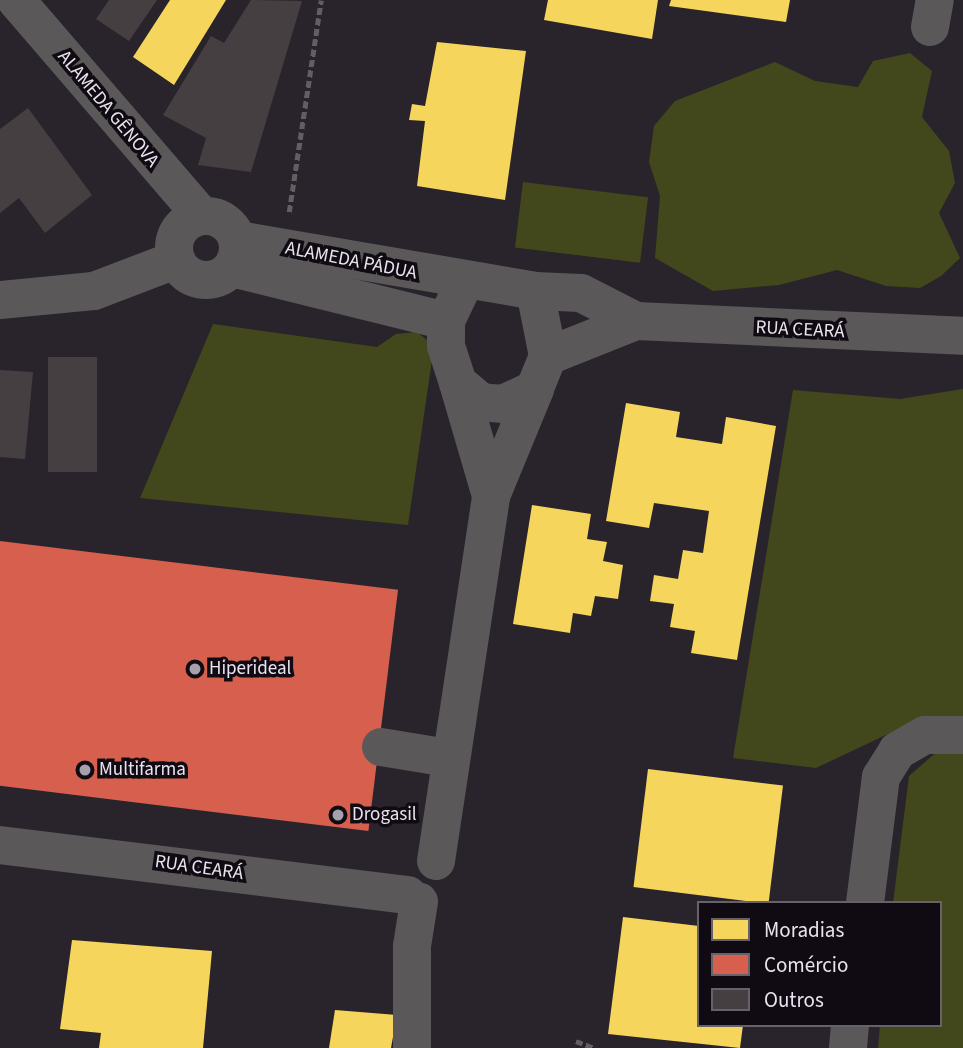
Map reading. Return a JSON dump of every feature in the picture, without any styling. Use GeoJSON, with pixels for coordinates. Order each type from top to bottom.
{"type":"FeatureCollection","features":[{"type":"Feature","properties":{"kind":"street","name":"ALAMEDA GÊNOVA"},"geometry":{"type":"LineString","coordinates":[[16,0],[202,216]]}},
{"type":"Feature","properties":{"kind":"street"},"geometry":{"type":"LineString","coordinates":[[202,216],[218,217],[235,254],[201,280],[176,260],[174,240],[184,224],[202,216]]}},
{"type":"Feature","properties":{"kind":"street","name":"ALAMEDA PÁDUA"},"geometry":{"type":"LineString","coordinates":[[235,254],[284,247],[464,283]]}},
{"type":"Feature","properties":{"kind":"street","name":"ALAMEDA PÁDUA"},"geometry":{"type":"LineString","coordinates":[[235,254],[446,321]]}},
{"type":"Feature","properties":{"kind":"street"},"geometry":{"type":"LineString","coordinates":[[0,300],[94,291],[176,260]]}},
{"type":"Feature","properties":{"kind":"street"},"geometry":{"type":"LineString","coordinates":[[412,1048],[412,946],[417,880],[439,810],[491,496],[542,373],[535,291],[464,283],[446,321],[446,346],[491,496]]}},
{"type":"Feature","properties":{"kind":"street","name":"RUA CEARÁ"},"geometry":{"type":"LineString","coordinates":[[535,291],[580,293],[636,321],[963,336]]}},
{"type":"Feature","properties":{"kind":"street","name":"RUA CEARÁ"},"geometry":{"type":"LineString","coordinates":[[542,373],[636,321]]}},
{"type":"Feature","properties":{"kind":"street"},"geometry":{"type":"LineString","coordinates":[[458,383],[481,402],[503,404],[542,373]]}},
{"type":"Feature","properties":{"kind":"street"},"geometry":{"type":"LineString","coordinates":[[865,901],[881,777],[897,751],[925,735],[963,735]]}},
{"type":"Feature","properties":{"kind":"street"},"geometry":{"type":"LineString","coordinates":[[381,747],[448,758]]}},
{"type":"Feature","properties":{"kind":"street","name":"RUA CEARÁ"},"geometry":{"type":"LineString","coordinates":[[12,841],[363,889],[417,880]]}},
{"type":"Feature","properties":{"kind":"street"},"geometry":{"type":"LineString","coordinates":[[848,1048],[850,1027]]}},
{"type":"Feature","properties":{"kind":"path"},"geometry":{"type":"LineString","coordinates":[[284,247],[321,0]]}},
{"type":"Feature","properties":{"kind":"path"},"geometry":{"type":"LineString","coordinates":[[576,1041],[594,1048]]}},
{"type":"Feature","properties":{"kind":"green space"},"geometry":{"type":"Polygon","coordinates":[[[910,53],[932,71],[922,117],[949,151],[955,183],[939,213],[960,258],[941,276],[920,288],[886,286],[837,270],[779,285],[713,291],[655,258],[660,196],[649,162],[654,126],[675,101],[775,62],[815,81],[858,87],[873,61],[910,53]]]}},
{"type":"Feature","properties":{"kind":"green space"},"geometry":{"type":"Polygon","coordinates":[[[523,182],[648,197],[640,263],[515,248],[523,182]]]}},
{"type":"Feature","properties":{"kind":"green space"},"geometry":{"type":"Polygon","coordinates":[[[213,324],[377,347],[396,334],[417,332],[434,346],[408,525],[140,498],[213,324]]]}},
{"type":"Feature","properties":{"kind":"green space"},"geometry":{"type":"Polygon","coordinates":[[[963,389],[963,728],[907,725],[816,768],[733,758],[793,390],[900,399],[963,389]]]}},
{"type":"Feature","properties":{"kind":"green space"},"geometry":{"type":"Polygon","coordinates":[[[940,749],[963,750],[963,1048],[878,1048],[880,1027],[942,1027],[942,901],[893,901],[909,776],[940,749]]]}},
{"type":"Feature","properties":{"kind":"building: Moradias"},"geometry":{"type":"Polygon","coordinates":[[[170,0],[226,0],[174,85],[133,57],[170,0]]]}},
{"type":"Feature","properties":{"kind":"building: Moradias"},"geometry":{"type":"Polygon","coordinates":[[[548,0],[658,0],[652,39],[544,20],[548,0]]]}},
{"type":"Feature","properties":{"kind":"building: Moradias"},"geometry":{"type":"Polygon","coordinates":[[[671,0],[790,0],[786,22],[669,6],[671,0]]]}},
{"type":"Feature","properties":{"kind":"building: Moradias"},"geometry":{"type":"Polygon","coordinates":[[[437,42],[526,51],[505,200],[417,186],[425,121],[409,120],[412,104],[425,106],[437,42]]]}},
{"type":"Feature","properties":{"kind":"building: Moradias"},"geometry":{"type":"Polygon","coordinates":[[[626,403],[680,412],[676,437],[722,444],[726,417],[776,426],[737,660],[691,653],[695,631],[670,627],[674,604],[650,601],[654,575],[678,579],[683,550],[703,553],[709,511],[654,503],[649,528],[606,521],[626,403]]]}},
{"type":"Feature","properties":{"kind":"building: Moradias"},"geometry":{"type":"Polygon","coordinates":[[[532,505],[591,514],[587,539],[607,542],[603,561],[623,565],[618,599],[595,596],[591,616],[573,613],[570,633],[513,624],[532,505]]]}},
{"type":"Feature","properties":{"kind":"building: Moradias"},"geometry":{"type":"Polygon","coordinates":[[[648,769],[783,786],[769,901],[747,901],[633,887],[648,769]]]}},
{"type":"Feature","properties":{"kind":"building: Moradias"},"geometry":{"type":"Polygon","coordinates":[[[623,917],[697,926],[697,1027],[743,1027],[740,1048],[608,1034],[623,917]]]}},
{"type":"Feature","properties":{"kind":"building: Moradias"},"geometry":{"type":"Polygon","coordinates":[[[72,940],[212,951],[203,1048],[99,1048],[101,1033],[60,1029],[72,940]]]}},
{"type":"Feature","properties":{"kind":"building: Moradias"},"geometry":{"type":"Polygon","coordinates":[[[335,1010],[397,1015],[391,1048],[329,1048],[335,1010]]]}},
{"type":"Feature","properties":{"kind":"building: Comércio","name":"Hiperideal"},"geometry":{"type":"Polygon","coordinates":[[[0,541],[398,590],[368,831],[0,786],[0,541]]]}},
{"type":"Feature","properties":{"kind":"building: Outros"},"geometry":{"type":"Polygon","coordinates":[[[109,0],[157,0],[129,41],[96,19],[109,0]]]}},
{"type":"Feature","properties":{"kind":"building: Outros"},"geometry":{"type":"Polygon","coordinates":[[[251,0],[302,1],[251,172],[198,165],[206,138],[163,115],[211,36],[224,43],[251,0]]]}},
{"type":"Feature","properties":{"kind":"building: Outros"},"geometry":{"type":"Polygon","coordinates":[[[28,108],[92,195],[45,233],[19,198],[0,213],[0,129],[28,108]]]}},
{"type":"Feature","properties":{"kind":"building: Outros"},"geometry":{"type":"Polygon","coordinates":[[[48,357],[97,357],[97,472],[48,472],[48,357]]]}},
{"type":"Feature","properties":{"kind":"building: Outros"},"geometry":{"type":"Polygon","coordinates":[[[0,370],[33,372],[25,459],[0,457],[0,370]]]}},
{"type":"Feature","properties":{"kind":"place","name":"Hiperideal"},"geometry":{"type":"Point","coordinates":[195,669]}},
{"type":"Feature","properties":{"kind":"place","name":"Multifarma"},"geometry":{"type":"Point","coordinates":[85,770]}},
{"type":"Feature","properties":{"kind":"place","name":"Drogasil"},"geometry":{"type":"Point","coordinates":[338,815]}}]}
